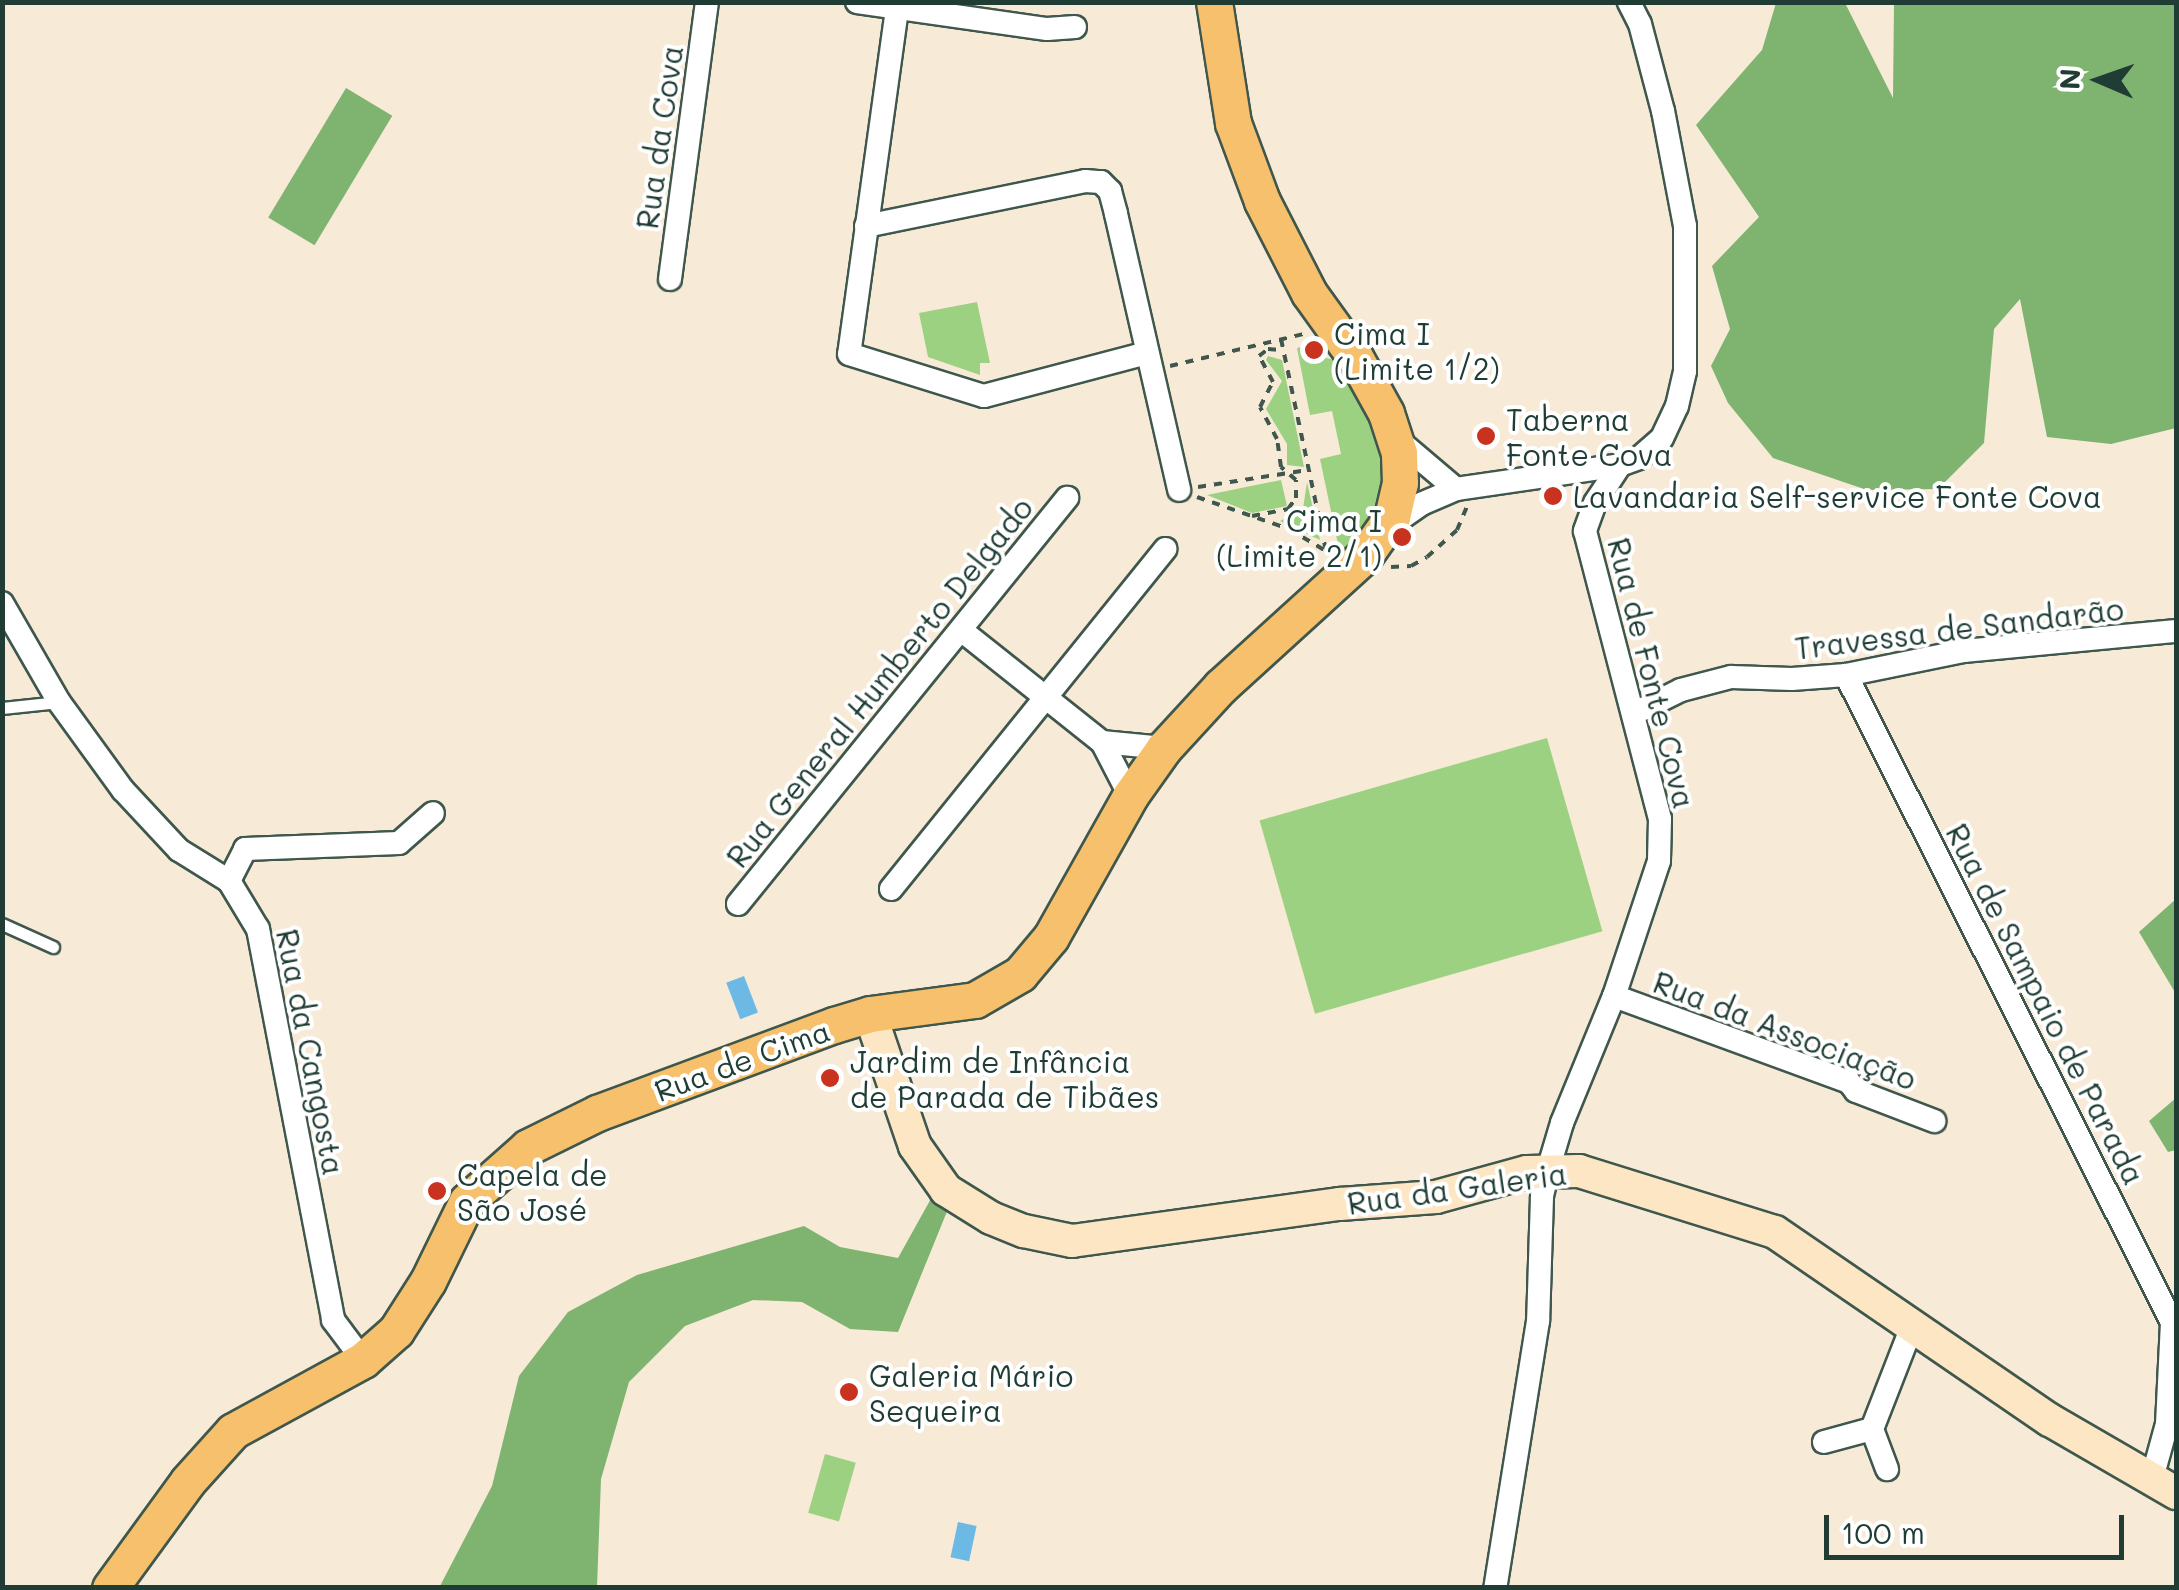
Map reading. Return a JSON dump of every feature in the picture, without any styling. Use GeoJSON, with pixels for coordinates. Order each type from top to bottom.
{"type":"FeatureCollection","features":[{"type":"Feature","properties":{"kind":"main road"},"geometry":{"type":"LineString","coordinates":[[1214,2],[1233,123],[1256,186],[1282,246],[1354,357],[1400,453],[1400,483],[1392,518],[1372,545]]}},
{"type":"Feature","properties":{"kind":"main road","name":"Rua de Cima"},"geometry":{"type":"LineString","coordinates":[[110,1588],[188,1481],[233,1431],[363,1360],[396,1331],[418,1298],[467,1201],[528,1148],[597,1113],[870,1014],[975,1000],[1020,974],[1051,937],[1130,796],[1164,748],[1220,688],[1372,545]]}},
{"type":"Feature","properties":{"kind":"street","name":"Rua da Cova"},"geometry":{"type":"LineString","coordinates":[[670,279],[708,2]]}},
{"type":"Feature","properties":{"kind":"street"},"geometry":{"type":"LineString","coordinates":[[857,2],[1047,29],[1076,27]]}},
{"type":"Feature","properties":{"kind":"street"},"geometry":{"type":"LineString","coordinates":[[1372,545],[1407,513],[1462,487],[1620,465],[1639,458],[1662,438],[1678,406],[1685,371],[1685,226],[1663,111],[1640,24],[1629,2]]}},
{"type":"Feature","properties":{"kind":"street"},"geometry":{"type":"LineString","coordinates":[[898,6],[849,354],[984,396],[1149,362]]}},
{"type":"Feature","properties":{"kind":"street"},"geometry":{"type":"LineString","coordinates":[[866,226],[1085,181],[1101,182],[1110,191],[1116,214],[1179,490]]}},
{"type":"Feature","properties":{"kind":"street"},"geometry":{"type":"LineString","coordinates":[[1394,436],[1462,487]]}},
{"type":"Feature","properties":{"kind":"street","name":"Rua de Fonte Cova"},"geometry":{"type":"LineString","coordinates":[[1495,1588],[1538,1321],[1542,1197],[1548,1170],[1562,1122],[1614,996],[1658,860],[1660,819],[1635,713],[1588,556],[1586,531],[1595,503],[1620,465]]}},
{"type":"Feature","properties":{"kind":"street","name":"Rua General Humberto Delgado"},"geometry":{"type":"LineString","coordinates":[[738,904],[1066,498]]}},
{"type":"Feature","properties":{"kind":"street"},"geometry":{"type":"LineString","coordinates":[[892,889],[1165,549]]}},
{"type":"Feature","properties":{"kind":"street","name":"Rua da Cangosta"},"geometry":{"type":"LineString","coordinates":[[2,604],[59,702],[122,790],[179,850],[229,881],[258,929],[333,1320],[363,1360]]}},
{"type":"Feature","properties":{"kind":"street"},"geometry":{"type":"LineString","coordinates":[[961,630],[1102,742],[1130,796]]}},
{"type":"Feature","properties":{"kind":"street","name":"Travessa de Sandarão"},"geometry":{"type":"LineString","coordinates":[[1635,713],[1680,690],[1731,677],[1792,680],[1846,674],[1964,651],[2176,630]]}},
{"type":"Feature","properties":{"kind":"street","name":"Rua de Sampaio de Parada"},"geometry":{"type":"LineString","coordinates":[[1846,674],[2172,1322],[2164,1488]]}},
{"type":"Feature","properties":{"kind":"street"},"geometry":{"type":"LineString","coordinates":[[1102,742],[1164,748]]}},
{"type":"Feature","properties":{"kind":"street"},"geometry":{"type":"LineString","coordinates":[[229,881],[245,849],[399,843],[433,813]]}},
{"type":"Feature","properties":{"kind":"street","name":"Rua da Associação"},"geometry":{"type":"LineString","coordinates":[[1614,996],[1849,1082],[1856,1091],[1934,1121]]}},
{"type":"Feature","properties":{"kind":"street","name":"Rua da Galeria"},"geometry":{"type":"LineString","coordinates":[[870,1014],[915,1146],[946,1190],[991,1218],[1024,1231],[1072,1242],[1340,1204],[1436,1197],[1464,1186],[1548,1170],[1579,1171],[1775,1232],[2050,1420],[2164,1488]]}},
{"type":"Feature","properties":{"kind":"street"},"geometry":{"type":"LineString","coordinates":[[1887,1469],[1872,1429],[1913,1324]]}},
{"type":"Feature","properties":{"kind":"street"},"geometry":{"type":"LineString","coordinates":[[1824,1442],[1872,1429]]}},
{"type":"Feature","properties":{"kind":"lane"},"geometry":{"type":"LineString","coordinates":[[2,708],[59,702]]}},
{"type":"Feature","properties":{"kind":"lane"},"geometry":{"type":"LineString","coordinates":[[2,924],[53,947]]}},
{"type":"Feature","properties":{"kind":"path"},"geometry":{"type":"LineString","coordinates":[[1149,362],[1333,327]]}},
{"type":"Feature","properties":{"kind":"path"},"geometry":{"type":"LineString","coordinates":[[1179,490],[1289,529],[1326,550],[1280,339]]}},
{"type":"Feature","properties":{"kind":"path"},"geometry":{"type":"LineString","coordinates":[[1252,516],[1291,506],[1297,490],[1290,474],[1281,467],[1277,439],[1260,407],[1273,382],[1259,356],[1268,349],[1283,350]]}},
{"type":"Feature","properties":{"kind":"path"},"geometry":{"type":"LineString","coordinates":[[1179,490],[1309,470]]}},
{"type":"Feature","properties":{"kind":"path"},"geometry":{"type":"LineString","coordinates":[[1372,545],[1388,568],[1419,563],[1457,530],[1468,505],[1462,487]]}},
{"type":"Feature","properties":{"kind":"green space"},"geometry":{"type":"Polygon","coordinates":[[[1776,3],[1845,3],[1893,98],[1894,3],[2176,3],[2176,428],[2111,444],[2047,437],[2020,299],[1994,329],[1984,443],[1938,489],[1867,490],[1773,458],[1728,403],[1711,366],[1730,329],[1712,266],[1759,217],[1696,125],[1762,50],[1776,3]]]}},
{"type":"Feature","properties":{"kind":"green space"},"geometry":{"type":"Polygon","coordinates":[[[346,88],[392,116],[315,245],[268,217],[346,88]]]}},
{"type":"Feature","properties":{"kind":"green space"},"geometry":{"type":"Polygon","coordinates":[[[977,302],[990,363],[980,363],[980,375],[928,357],[919,313],[977,302]]]}},
{"type":"Feature","properties":{"kind":"green space"},"geometry":{"type":"Polygon","coordinates":[[[1315,343],[1319,356],[1338,361],[1369,415],[1386,462],[1383,502],[1345,559],[1340,554],[1320,459],[1341,454],[1332,411],[1310,415],[1297,348],[1315,343]]]}},
{"type":"Feature","properties":{"kind":"green space"},"geometry":{"type":"Polygon","coordinates":[[[1268,356],[1282,360],[1304,467],[1287,465],[1287,444],[1266,409],[1282,381],[1266,360],[1268,356]]]}},
{"type":"Feature","properties":{"kind":"green space"},"geometry":{"type":"Polygon","coordinates":[[[1281,480],[1287,506],[1252,513],[1207,495],[1281,480]]]}},
{"type":"Feature","properties":{"kind":"green space"},"geometry":{"type":"Polygon","coordinates":[[[1307,482],[1320,540],[1280,521],[1303,509],[1307,482]]]}},
{"type":"Feature","properties":{"kind":"green space"},"geometry":{"type":"Polygon","coordinates":[[[1547,738],[1602,931],[1315,1014],[1260,820],[1547,738]]]}},
{"type":"Feature","properties":{"kind":"green space"},"geometry":{"type":"Polygon","coordinates":[[[2176,899],[2176,994],[2139,932],[2176,899]]]}},
{"type":"Feature","properties":{"kind":"green space"},"geometry":{"type":"Polygon","coordinates":[[[2176,1098],[2176,1150],[2168,1152],[2149,1121],[2176,1098]]]}},
{"type":"Feature","properties":{"kind":"green space"},"geometry":{"type":"Polygon","coordinates":[[[933,1195],[948,1209],[898,1332],[850,1329],[802,1302],[753,1300],[685,1326],[629,1382],[601,1479],[597,1587],[439,1588],[492,1486],[519,1376],[568,1312],[637,1275],[804,1226],[840,1247],[898,1258],[933,1195]]]}},
{"type":"Feature","properties":{"kind":"green space"},"geometry":{"type":"Polygon","coordinates":[[[825,1454],[856,1463],[839,1521],[808,1513],[825,1454]]]}},
{"type":"Feature","properties":{"kind":"water"},"geometry":{"type":"Polygon","coordinates":[[[744,976],[758,1012],[740,1019],[726,983],[744,976]]]}},
{"type":"Feature","properties":{"kind":"water"},"geometry":{"type":"Polygon","coordinates":[[[958,1522],[977,1526],[969,1561],[951,1557],[958,1522]]]}},
{"type":"Feature","properties":{"kind":"place","name":"Cima I (Limite 1/2)"},"geometry":{"type":"Point","coordinates":[1314,350]}},
{"type":"Feature","properties":{"kind":"place","name":"Taberna Fonte Cova"},"geometry":{"type":"Point","coordinates":[1486,436]}},
{"type":"Feature","properties":{"kind":"place","name":"Lavandaria Self-service Fonte Cova"},"geometry":{"type":"Point","coordinates":[1553,496]}},
{"type":"Feature","properties":{"kind":"place","name":"Cima I (Limite 2/1)"},"geometry":{"type":"Point","coordinates":[1402,537]}},
{"type":"Feature","properties":{"kind":"place","name":"Jardim de Infância de Parada de Tibães"},"geometry":{"type":"Point","coordinates":[830,1078]}},
{"type":"Feature","properties":{"kind":"place","name":"Capela de São José"},"geometry":{"type":"Point","coordinates":[437,1191]}},
{"type":"Feature","properties":{"kind":"place","name":"Galeria Mário Sequeira"},"geometry":{"type":"Point","coordinates":[849,1392]}}]}
